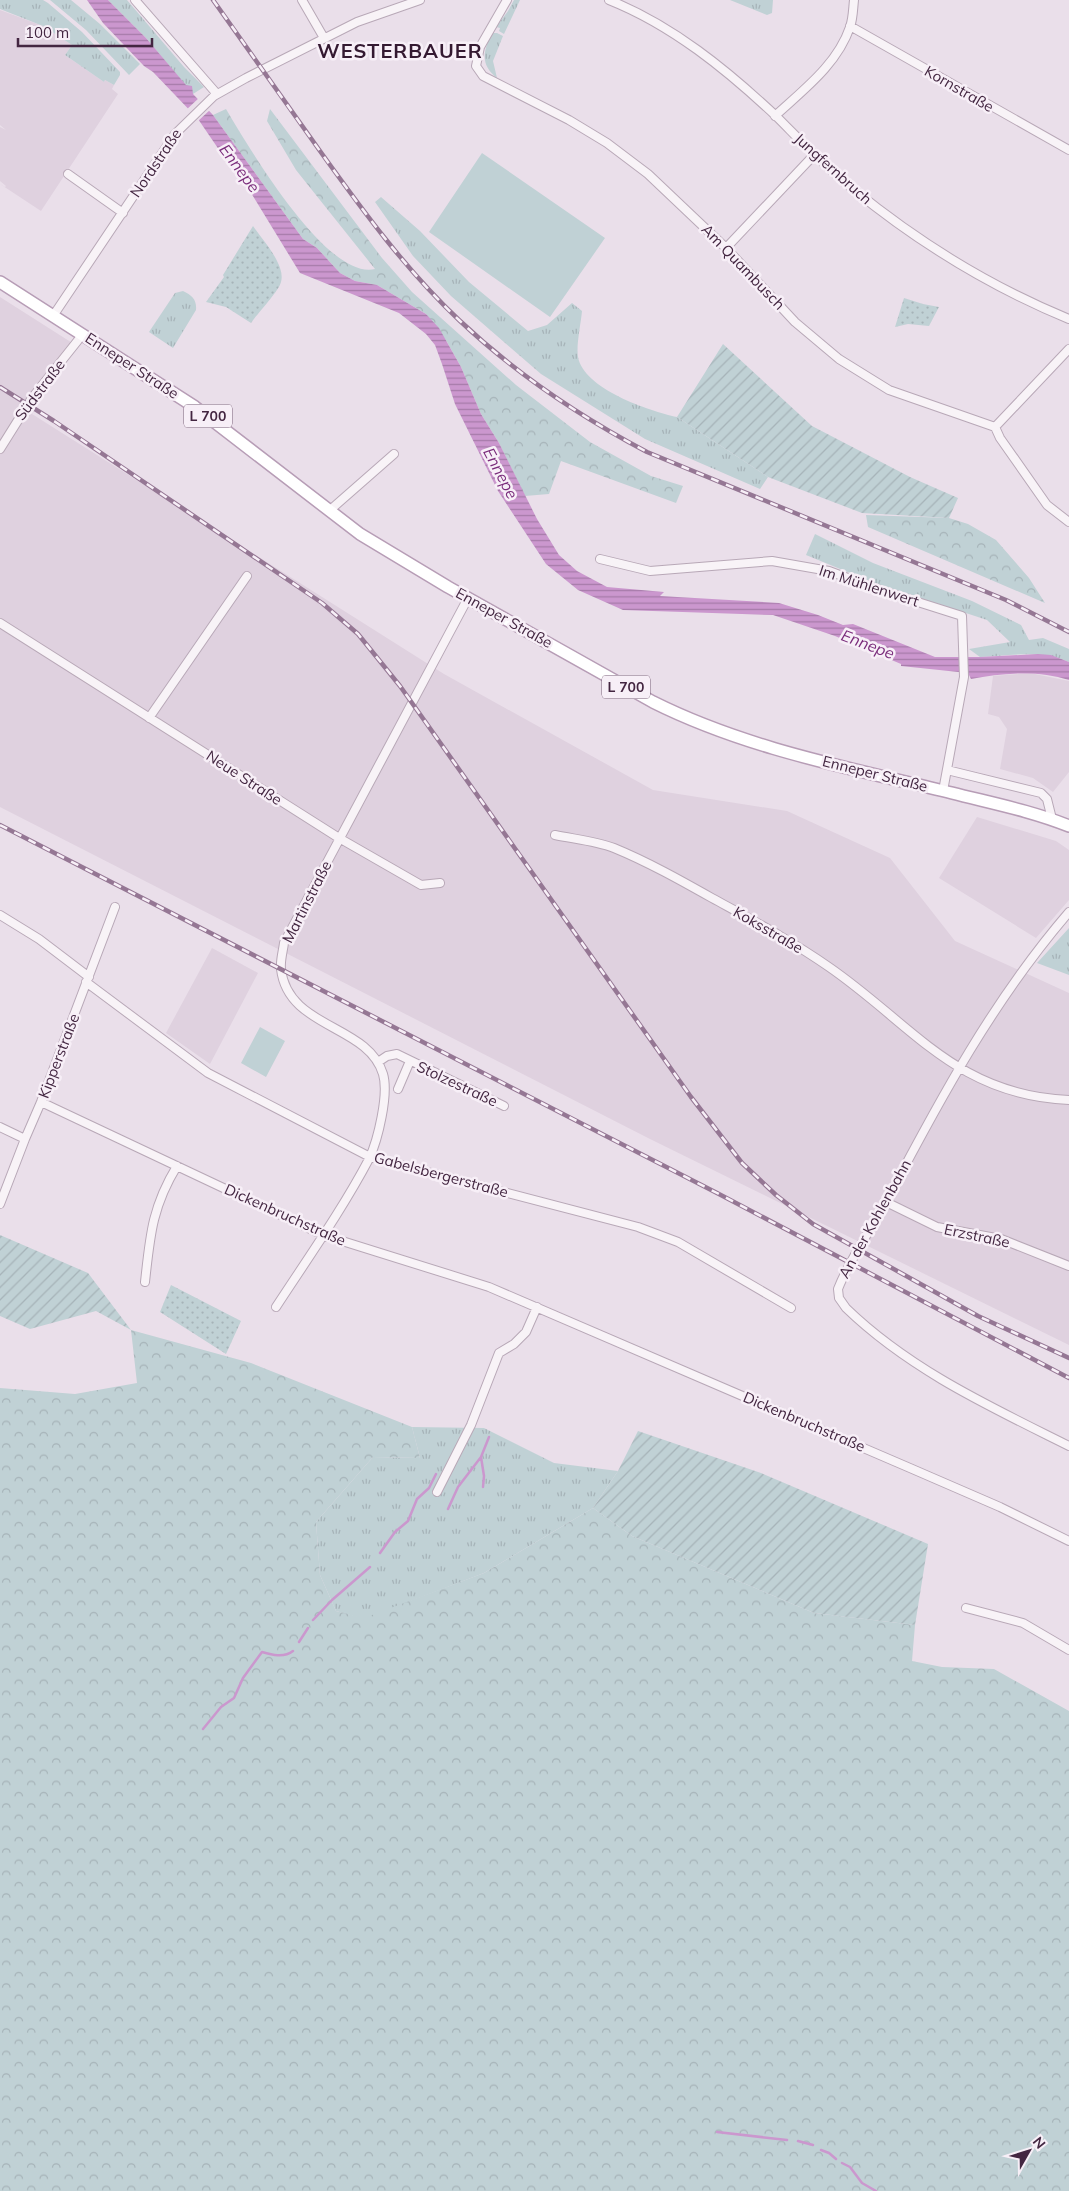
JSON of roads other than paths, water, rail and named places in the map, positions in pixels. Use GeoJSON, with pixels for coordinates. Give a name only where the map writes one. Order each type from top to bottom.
{"type":"FeatureCollection","features":[{"type":"Feature","properties":{"kind":"main road","name":"Enneper Straße"},"geometry":{"type":"LineString","coordinates":[[0,282],[207,416],[329,511],[406,563],[654,702],[703,725],[772,748],[1052,819],[1069,826]]}},
{"type":"Feature","properties":{"kind":"street"},"geometry":{"type":"LineString","coordinates":[[135,0],[217,94]]}},
{"type":"Feature","properties":{"kind":"street"},"geometry":{"type":"LineString","coordinates":[[302,0],[324,38],[365,19],[420,0]]}},
{"type":"Feature","properties":{"kind":"street","name":"Am Quambusch"},"geometry":{"type":"LineString","coordinates":[[507,0],[480,47],[476,62],[478,71],[488,80],[569,120],[648,174],[726,248],[795,322],[838,359],[889,390],[995,427]]}},
{"type":"Feature","properties":{"kind":"street","name":"Jungfernbruch"},"geometry":{"type":"LineString","coordinates":[[610,0],[654,22],[692,46],[775,116],[852,189],[901,226],[951,260],[1019,297],[1069,319]]}},
{"type":"Feature","properties":{"kind":"street"},"geometry":{"type":"LineString","coordinates":[[775,116],[827,68],[842,45],[850,26],[854,0]]}},
{"type":"Feature","properties":{"kind":"street","name":"Kornstraße"},"geometry":{"type":"LineString","coordinates":[[850,26],[1069,150]]}},
{"type":"Feature","properties":{"kind":"street","name":"Nordstraße"},"geometry":{"type":"LineString","coordinates":[[53,316],[184,123],[217,94],[324,38]]}},
{"type":"Feature","properties":{"kind":"street"},"geometry":{"type":"LineString","coordinates":[[726,248],[814,155]]}},
{"type":"Feature","properties":{"kind":"street"},"geometry":{"type":"LineString","coordinates":[[68,174],[123,212]]}},
{"type":"Feature","properties":{"kind":"street","name":"Südstraße"},"geometry":{"type":"LineString","coordinates":[[0,449],[32,398],[83,334]]}},
{"type":"Feature","properties":{"kind":"street"},"geometry":{"type":"LineString","coordinates":[[1069,349],[995,427],[1000,438],[1047,505],[1069,522]]}},
{"type":"Feature","properties":{"kind":"street"},"geometry":{"type":"LineString","coordinates":[[329,511],[394,454]]}},
{"type":"Feature","properties":{"kind":"street","name":"Im Mühlenwert"},"geometry":{"type":"LineString","coordinates":[[600,559],[650,571],[772,561],[829,571],[880,590],[962,616],[964,678],[943,791]]}},
{"type":"Feature","properties":{"kind":"street"},"geometry":{"type":"LineString","coordinates":[[150,718],[247,576]]}},
{"type":"Feature","properties":{"kind":"street","name":"Martinstraße"},"geometry":{"type":"LineString","coordinates":[[378,1062],[371,1052],[305,1012],[286,990],[280,969],[284,943],[468,598]]}},
{"type":"Feature","properties":{"kind":"street","name":"Neue Straße"},"geometry":{"type":"LineString","coordinates":[[0,623],[339,838]]}},
{"type":"Feature","properties":{"kind":"street"},"geometry":{"type":"LineString","coordinates":[[947,770],[1041,793],[1047,799],[1052,819]]}},
{"type":"Feature","properties":{"kind":"street","name":"Koksstraße"},"geometry":{"type":"LineString","coordinates":[[555,835],[612,847],[656,868],[775,932],[831,968],[934,1051],[959,1068],[991,1084],[1030,1096],[1069,1100]]}},
{"type":"Feature","properties":{"kind":"street"},"geometry":{"type":"LineString","coordinates":[[339,838],[421,885],[440,883]]}},
{"type":"Feature","properties":{"kind":"street","name":"Kipperstraße"},"geometry":{"type":"LineString","coordinates":[[0,1204],[25,1138],[42,1102],[115,907]]}},
{"type":"Feature","properties":{"kind":"street","name":"An der Kohlenbahn"},"geometry":{"type":"LineString","coordinates":[[1069,912],[1043,942],[1005,994],[959,1068],[838,1290],[839,1298],[846,1308],[905,1356],[951,1386],[1069,1446]]}},
{"type":"Feature","properties":{"kind":"street","name":"Gabelsbergerstraße"},"geometry":{"type":"LineString","coordinates":[[0,915],[39,939],[88,980],[208,1073],[370,1157],[638,1227],[678,1242],[791,1308]]}},
{"type":"Feature","properties":{"kind":"street","name":"Stolzestraße"},"geometry":{"type":"LineString","coordinates":[[378,1062],[387,1056],[397,1054],[504,1106]]}},
{"type":"Feature","properties":{"kind":"street","name":"Stolzestraße"},"geometry":{"type":"LineString","coordinates":[[398,1089],[410,1061]]}},
{"type":"Feature","properties":{"kind":"street"},"geometry":{"type":"LineString","coordinates":[[276,1306],[323,1235],[370,1157],[381,1117],[384,1090],[383,1075],[378,1062]]}},
{"type":"Feature","properties":{"kind":"street","name":"Dickenbruchstraße"},"geometry":{"type":"LineString","coordinates":[[42,1102],[323,1235],[480,1284],[537,1307],[1000,1507],[1069,1541]]}},
{"type":"Feature","properties":{"kind":"street"},"geometry":{"type":"LineString","coordinates":[[0,1127],[25,1138]]}},
{"type":"Feature","properties":{"kind":"street"},"geometry":{"type":"LineString","coordinates":[[145,1282],[154,1216],[163,1188],[177,1166]]}},
{"type":"Feature","properties":{"kind":"street","name":"Erzstraße"},"geometry":{"type":"LineString","coordinates":[[886,1202],[937,1227],[1001,1239],[1069,1266]]}},
{"type":"Feature","properties":{"kind":"street"},"geometry":{"type":"LineString","coordinates":[[437,1492],[471,1425],[499,1353],[514,1344],[526,1332],[537,1307]]}},
{"type":"Feature","properties":{"kind":"street"},"geometry":{"type":"LineString","coordinates":[[966,1608],[1023,1623],[1069,1650]]}},
{"type":"Feature","properties":{"kind":"water","name":"Ennepe"},"geometry":{"type":"Polygon","coordinates":[[[87,0],[108,0],[146,38],[186,85],[192,86],[193,94],[213,115],[303,239],[317,248],[340,273],[355,281],[377,285],[426,314],[439,328],[461,367],[481,414],[499,443],[537,519],[559,555],[577,571],[607,587],[664,592],[660,596],[779,603],[843,625],[853,624],[935,657],[1051,655],[1069,662],[1069,680],[1033,674],[995,675],[971,679],[968,673],[901,666],[901,664],[835,636],[773,615],[623,610],[578,590],[546,564],[498,491],[455,404],[435,345],[426,334],[399,313],[300,273],[237,170],[226,160],[198,119],[103,23],[87,0]]]}},
{"type":"Feature","properties":{"kind":"waterway"},"geometry":{"type":"LineString","coordinates":[[448,1509],[458,1487],[481,1457],[489,1437]]}},
{"type":"Feature","properties":{"kind":"waterway"},"geometry":{"type":"LineString","coordinates":[[481,1457],[484,1476],[483,1487]]}},
{"type":"Feature","properties":{"kind":"waterway"},"geometry":{"type":"LineString","coordinates":[[380,1553],[395,1532],[408,1521],[417,1499],[429,1488],[436,1474]]}},
{"type":"Feature","properties":{"kind":"waterway"},"geometry":{"type":"LineString","coordinates":[[313,1620],[332,1600],[370,1567]]}},
{"type":"Feature","properties":{"kind":"waterway"},"geometry":{"type":"LineString","coordinates":[[299,1642],[308,1628]]}},
{"type":"Feature","properties":{"kind":"waterway"},"geometry":{"type":"LineString","coordinates":[[203,1729],[221,1707],[234,1698],[243,1678],[262,1652],[282,1655],[293,1651]]}},
{"type":"Feature","properties":{"kind":"waterway"},"geometry":{"type":"LineString","coordinates":[[717,2132],[787,2140]]}},
{"type":"Feature","properties":{"kind":"waterway"},"geometry":{"type":"LineString","coordinates":[[798,2141],[813,2145]]}},
{"type":"Feature","properties":{"kind":"waterway"},"geometry":{"type":"LineString","coordinates":[[821,2150],[829,2153],[836,2159]]}},
{"type":"Feature","properties":{"kind":"waterway"},"geometry":{"type":"LineString","coordinates":[[842,2163],[850,2167],[862,2183],[876,2191]]}},
{"type":"Feature","properties":{"kind":"railway"},"geometry":{"type":"LineString","coordinates":[[213,0],[336,173],[403,260],[459,320],[525,376],[597,424],[647,452],[1006,600],[1069,632]]}},
{"type":"Feature","properties":{"kind":"railway"},"geometry":{"type":"LineString","coordinates":[[0,387],[54,421],[322,603],[358,634],[400,686],[691,1097],[742,1163],[776,1195],[813,1224],[978,1316],[1069,1358]]}},
{"type":"Feature","properties":{"kind":"railway"},"geometry":{"type":"LineString","coordinates":[[0,825],[717,1193],[1069,1378]]}},
{"type":"Feature","properties":{"kind":"district","name":"WESTERBAUER"},"geometry":{"type":"Point","coordinates":[400,51]}}]}
